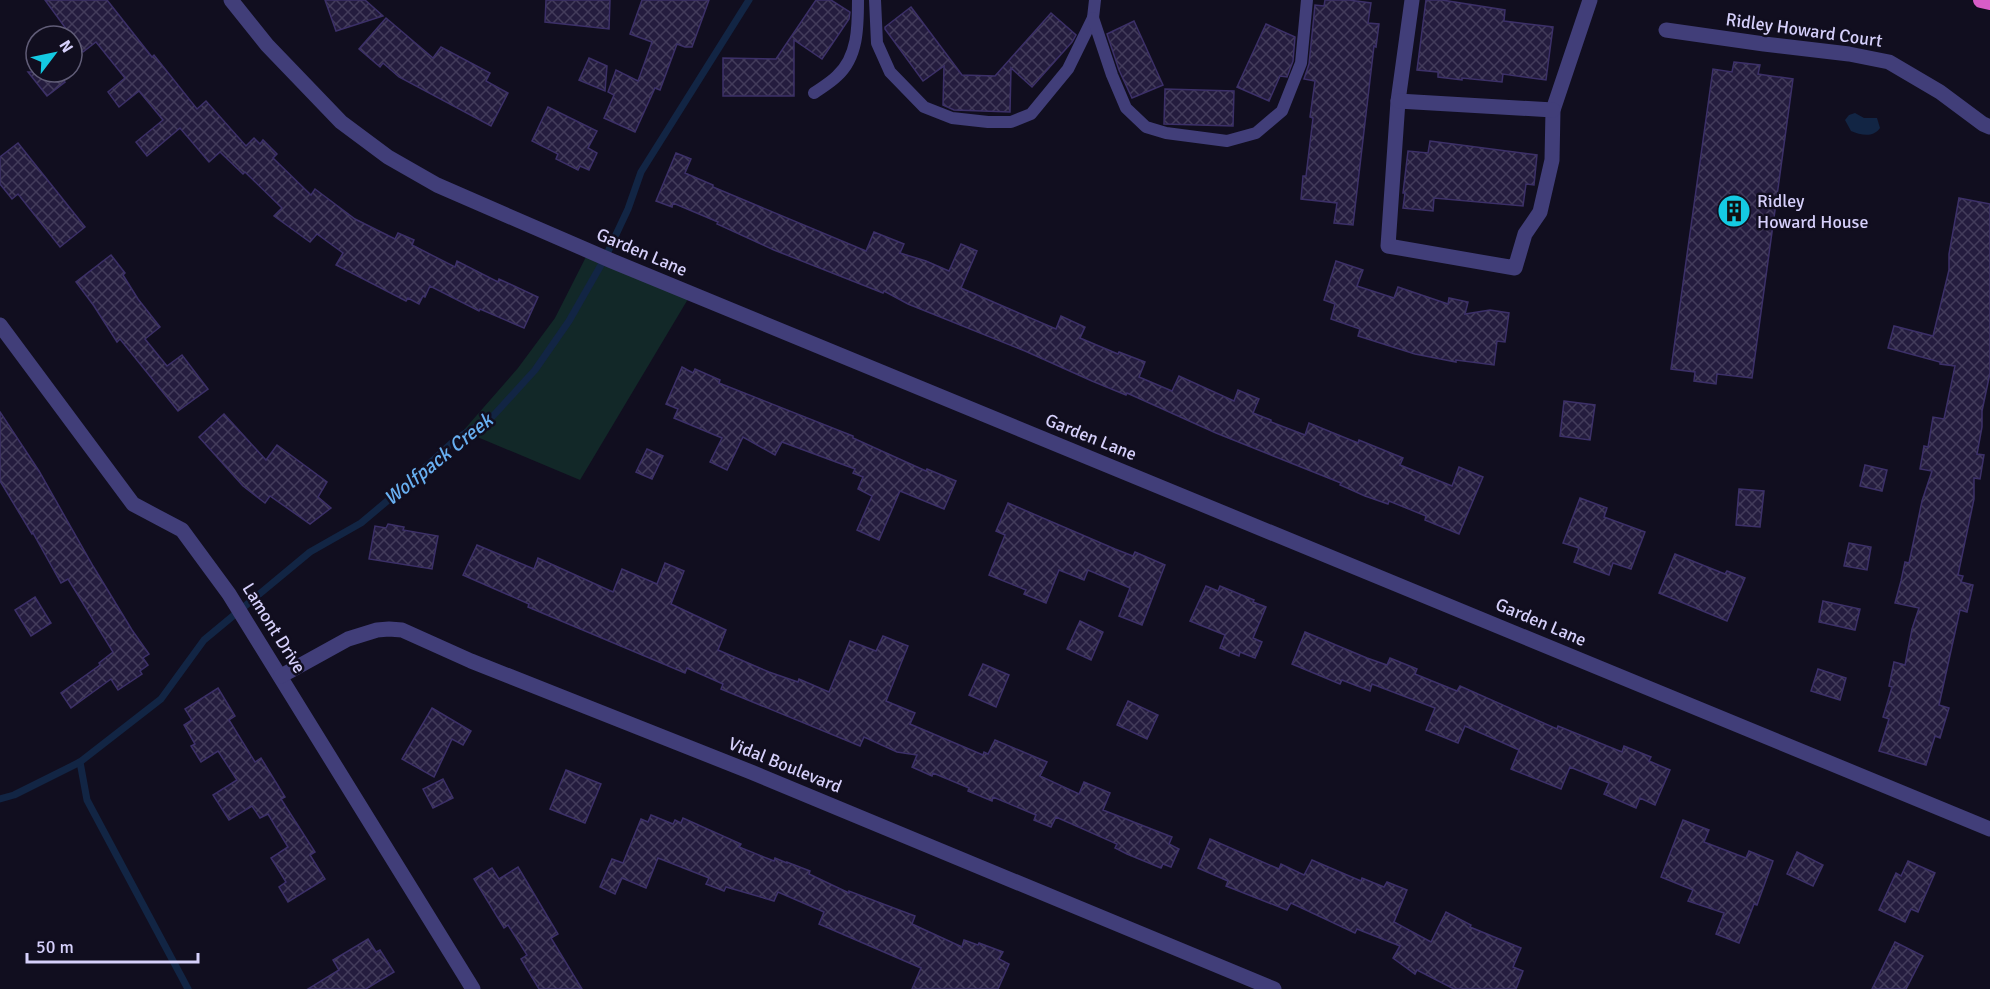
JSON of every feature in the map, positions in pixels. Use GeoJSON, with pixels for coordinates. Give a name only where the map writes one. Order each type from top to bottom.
{"type":"FeatureCollection","features":[{"type":"Feature","properties":{"kind":"highway"},"geometry":{"type":"LineString","coordinates":[[1980,0],[1990,2]]}},
{"type":"Feature","properties":{"kind":"street","name":"Garden Lane"},"geometry":{"type":"LineString","coordinates":[[231,0],[267,45],[341,122],[388,157],[437,185],[605,259],[1990,829]]}},
{"type":"Feature","properties":{"kind":"street"},"geometry":{"type":"LineString","coordinates":[[1412,0],[1398,101],[1388,246],[1515,268],[1525,234],[1540,212],[1552,160],[1553,110],[1590,0]]}},
{"type":"Feature","properties":{"kind":"street","name":"Ridley Howard Court"},"geometry":{"type":"LineString","coordinates":[[1666,30],[1849,54],[1889,62],[1940,92],[1990,128]]}},
{"type":"Feature","properties":{"kind":"street"},"geometry":{"type":"LineString","coordinates":[[1398,101],[1553,110]]}},
{"type":"Feature","properties":{"kind":"street","name":"Lamont Drive"},"geometry":{"type":"LineString","coordinates":[[0,325],[134,504],[182,530],[229,594],[473,989]]}},
{"type":"Feature","properties":{"kind":"street","name":"Vidal Boulevard"},"geometry":{"type":"LineString","coordinates":[[281,676],[348,639],[377,630],[402,630],[482,665],[751,772],[1274,989]]}},
{"type":"Feature","properties":{"kind":"lane"},"geometry":{"type":"LineString","coordinates":[[814,93],[838,76],[850,62],[855,44],[858,0]]}},
{"type":"Feature","properties":{"kind":"lane"},"geometry":{"type":"LineString","coordinates":[[874,0],[877,43],[890,72],[924,107],[952,118],[988,122],[1011,122],[1031,114],[1068,69],[1093,18],[1095,0]]}},
{"type":"Feature","properties":{"kind":"lane"},"geometry":{"type":"LineString","coordinates":[[1093,18],[1126,108],[1146,127],[1167,133],[1227,141],[1256,133],[1282,111],[1301,63],[1307,0]]}},
{"type":"Feature","properties":{"kind":"green space"},"geometry":{"type":"Polygon","coordinates":[[[590,249],[691,294],[580,480],[463,431],[518,368],[555,318],[590,249]]]}},
{"type":"Feature","properties":{"kind":"water"},"geometry":{"type":"Polygon","coordinates":[[[1855,113],[1864,118],[1877,118],[1880,128],[1870,134],[1851,131],[1845,120],[1849,115],[1855,113]]]}},
{"type":"Feature","properties":{"kind":"building"},"geometry":{"type":"Polygon","coordinates":[[[45,0],[107,0],[197,109],[206,101],[246,146],[254,138],[260,144],[263,140],[277,154],[273,158],[311,195],[315,189],[355,219],[395,239],[398,233],[414,240],[412,245],[455,267],[457,261],[498,282],[499,279],[538,297],[524,328],[480,309],[479,311],[430,286],[419,304],[408,298],[406,301],[336,265],[343,253],[317,234],[310,242],[274,216],[282,208],[245,172],[243,174],[220,152],[209,162],[180,128],[147,156],[136,142],[163,120],[139,91],[119,107],[108,92],[125,78],[96,42],[84,51],[84,24],[63,24],[45,0]]]}},
{"type":"Feature","properties":{"kind":"building"},"geometry":{"type":"Polygon","coordinates":[[[325,0],[365,0],[383,16],[336,31],[325,0]]]}},
{"type":"Feature","properties":{"kind":"building"},"geometry":{"type":"Polygon","coordinates":[[[546,0],[610,0],[609,29],[545,22],[546,0]]]}},
{"type":"Feature","properties":{"kind":"building"},"geometry":{"type":"Polygon","coordinates":[[[642,0],[709,0],[692,47],[677,44],[660,90],[655,88],[635,132],[604,118],[614,95],[608,92],[616,70],[638,81],[652,42],[630,34],[642,0]]]}},
{"type":"Feature","properties":{"kind":"building"},"geometry":{"type":"Polygon","coordinates":[[[816,0],[831,0],[850,12],[849,19],[822,59],[794,40],[794,96],[723,96],[723,58],[776,59],[816,0]]]}},
{"type":"Feature","properties":{"kind":"building"},"geometry":{"type":"Polygon","coordinates":[[[1325,0],[1371,3],[1368,23],[1379,24],[1376,47],[1374,46],[1353,225],[1334,223],[1337,203],[1301,199],[1313,118],[1310,117],[1315,81],[1304,79],[1309,64],[1315,5],[1324,6],[1325,0]]]}},
{"type":"Feature","properties":{"kind":"building"},"geometry":{"type":"Polygon","coordinates":[[[1426,0],[1442,0],[1505,10],[1504,21],[1553,27],[1546,80],[1503,74],[1502,82],[1462,78],[1462,80],[1438,77],[1438,72],[1417,70],[1426,0]]]}},
{"type":"Feature","properties":{"kind":"building"},"geometry":{"type":"Polygon","coordinates":[[[911,7],[962,75],[995,76],[1051,13],[1076,35],[1032,87],[1011,68],[1010,112],[954,110],[943,105],[944,66],[923,81],[885,29],[911,7]]]}},
{"type":"Feature","properties":{"kind":"building"},"geometry":{"type":"Polygon","coordinates":[[[386,18],[433,58],[441,47],[490,73],[486,81],[508,93],[491,126],[399,77],[383,63],[380,67],[359,49],[386,18]]]}},
{"type":"Feature","properties":{"kind":"building"},"geometry":{"type":"Polygon","coordinates":[[[1134,21],[1163,85],[1132,98],[1119,70],[1107,34],[1134,21]]]}},
{"type":"Feature","properties":{"kind":"building"},"geometry":{"type":"Polygon","coordinates":[[[1266,24],[1295,37],[1293,61],[1287,77],[1280,76],[1269,101],[1237,87],[1266,24]]]}},
{"type":"Feature","properties":{"kind":"building"},"geometry":{"type":"Polygon","coordinates":[[[589,58],[607,66],[605,91],[579,80],[589,58]]]}},
{"type":"Feature","properties":{"kind":"building","name":"Ridley Howard House"},"geometry":{"type":"Polygon","coordinates":[[[1734,62],[1760,65],[1758,74],[1793,79],[1752,378],[1717,374],[1716,384],[1694,381],[1695,372],[1671,369],[1713,69],[1732,72],[1734,62]]]}},
{"type":"Feature","properties":{"kind":"building"},"geometry":{"type":"Polygon","coordinates":[[[38,84],[62,84],[47,96],[38,84]]]}},
{"type":"Feature","properties":{"kind":"building"},"geometry":{"type":"Polygon","coordinates":[[[1165,89],[1234,91],[1233,126],[1164,124],[1165,89]]]}},
{"type":"Feature","properties":{"kind":"building"},"geometry":{"type":"Polygon","coordinates":[[[548,107],[597,131],[588,148],[597,153],[589,170],[580,166],[578,170],[556,159],[558,154],[532,141],[548,107]]]}},
{"type":"Feature","properties":{"kind":"building"},"geometry":{"type":"Polygon","coordinates":[[[1430,141],[1537,155],[1534,185],[1526,184],[1523,206],[1434,198],[1433,211],[1403,208],[1408,151],[1428,153],[1430,141]]]}},
{"type":"Feature","properties":{"kind":"building"},"geometry":{"type":"Polygon","coordinates":[[[18,143],[85,227],[60,247],[18,194],[12,199],[0,184],[0,157],[18,143]]]}},
{"type":"Feature","properties":{"kind":"building"},"geometry":{"type":"Polygon","coordinates":[[[676,153],[691,159],[685,173],[866,251],[874,232],[904,244],[900,253],[949,271],[961,244],[977,251],[961,288],[1056,329],[1061,316],[1085,327],[1080,338],[1118,354],[1119,352],[1145,362],[1139,377],[1172,391],[1179,376],[1234,401],[1238,390],[1259,399],[1253,413],[1305,435],[1309,423],[1358,443],[1359,440],[1403,458],[1400,465],[1452,486],[1459,467],[1483,477],[1459,534],[1425,520],[1426,516],[1389,501],[1388,504],[1365,496],[1340,485],[1341,483],[1216,433],[1127,393],[1126,395],[908,304],[884,291],[883,293],[774,250],[673,203],[672,207],[656,201],[676,153]]]}},
{"type":"Feature","properties":{"kind":"building"},"geometry":{"type":"Polygon","coordinates":[[[1959,198],[1990,204],[1990,373],[1982,411],[1982,427],[1977,454],[1984,455],[1980,479],[1974,478],[1974,499],[1958,575],[1963,576],[1961,582],[1973,585],[1967,612],[1960,610],[1939,705],[1949,708],[1940,738],[1935,736],[1926,765],[1879,751],[1889,719],[1883,717],[1892,687],[1889,686],[1894,662],[1905,665],[1919,608],[1895,603],[1905,562],[1909,563],[1922,501],[1932,471],[1920,469],[1924,446],[1928,447],[1933,417],[1944,419],[1955,366],[1940,364],[1940,362],[1888,348],[1894,326],[1933,336],[1949,270],[1949,254],[1959,198]]]}},
{"type":"Feature","properties":{"kind":"building"},"geometry":{"type":"Polygon","coordinates":[[[111,255],[125,273],[123,275],[138,299],[160,327],[145,339],[167,366],[182,355],[208,389],[178,411],[120,339],[117,342],[76,282],[111,255]]]}},
{"type":"Feature","properties":{"kind":"building"},"geometry":{"type":"Polygon","coordinates":[[[1336,261],[1363,270],[1357,286],[1394,298],[1398,287],[1448,304],[1449,298],[1468,302],[1465,314],[1490,310],[1509,313],[1505,342],[1497,341],[1494,365],[1456,360],[1456,362],[1415,354],[1358,336],[1360,329],[1331,319],[1335,304],[1324,300],[1336,261]]]}},
{"type":"Feature","properties":{"kind":"building"},"geometry":{"type":"Polygon","coordinates":[[[682,367],[693,373],[695,369],[720,380],[719,383],[853,436],[853,438],[926,471],[927,469],[956,481],[944,509],[900,491],[879,540],[857,530],[872,496],[858,489],[863,477],[853,473],[855,469],[782,442],[775,455],[743,437],[727,470],[710,462],[722,438],[674,418],[678,409],[666,404],[682,367]]]}},
{"type":"Feature","properties":{"kind":"building"},"geometry":{"type":"Polygon","coordinates":[[[1564,401],[1595,405],[1590,440],[1560,436],[1564,401]]]}},
{"type":"Feature","properties":{"kind":"building"},"geometry":{"type":"Polygon","coordinates":[[[0,412],[39,471],[93,566],[149,654],[143,658],[148,665],[140,671],[142,674],[118,690],[111,679],[71,708],[61,693],[100,665],[99,663],[113,652],[68,579],[61,583],[0,481],[0,412]]]}},
{"type":"Feature","properties":{"kind":"building"},"geometry":{"type":"Polygon","coordinates":[[[224,414],[266,460],[277,445],[327,482],[318,497],[331,508],[310,524],[270,496],[265,503],[243,486],[199,437],[224,414]]]}},
{"type":"Feature","properties":{"kind":"building"},"geometry":{"type":"Polygon","coordinates":[[[647,449],[663,456],[652,479],[636,472],[647,449]]]}},
{"type":"Feature","properties":{"kind":"building"},"geometry":{"type":"Polygon","coordinates":[[[1865,465],[1887,470],[1882,491],[1860,486],[1865,465]]]}},
{"type":"Feature","properties":{"kind":"building"},"geometry":{"type":"Polygon","coordinates":[[[1739,489],[1764,491],[1760,527],[1736,525],[1739,489]]]}},
{"type":"Feature","properties":{"kind":"building"},"geometry":{"type":"Polygon","coordinates":[[[1580,498],[1607,508],[1604,517],[1645,532],[1631,569],[1613,563],[1609,575],[1574,562],[1579,548],[1563,543],[1580,498]]]}},
{"type":"Feature","properties":{"kind":"building"},"geometry":{"type":"Polygon","coordinates":[[[1008,503],[1115,549],[1133,556],[1135,552],[1165,565],[1142,625],[1119,616],[1130,588],[1088,570],[1084,580],[1059,570],[1046,603],[1024,594],[1026,590],[989,575],[1005,535],[996,531],[1008,503]]]}},
{"type":"Feature","properties":{"kind":"building"},"geometry":{"type":"Polygon","coordinates":[[[388,524],[404,527],[403,530],[438,536],[432,569],[369,559],[375,526],[386,528],[388,524]]]}},
{"type":"Feature","properties":{"kind":"building"},"geometry":{"type":"Polygon","coordinates":[[[1849,543],[1871,547],[1867,570],[1844,566],[1849,543]]]}},
{"type":"Feature","properties":{"kind":"building"},"geometry":{"type":"Polygon","coordinates":[[[477,545],[534,569],[538,558],[613,592],[622,569],[657,584],[665,563],[684,571],[671,604],[726,630],[718,650],[769,672],[798,682],[799,679],[829,692],[850,641],[876,651],[883,636],[908,646],[886,701],[915,713],[910,724],[983,755],[984,752],[988,754],[995,740],[1047,762],[1040,776],[1079,794],[1084,782],[1110,793],[1103,810],[1172,837],[1169,844],[1179,849],[1171,867],[1163,864],[1161,868],[1127,854],[1115,848],[1117,844],[1056,817],[1051,827],[1034,820],[1036,815],[993,797],[992,801],[968,791],[969,788],[933,773],[932,776],[912,767],[917,755],[897,752],[864,737],[860,746],[721,689],[723,684],[687,668],[685,673],[528,607],[529,604],[463,575],[477,545]]]}},
{"type":"Feature","properties":{"kind":"building"},"geometry":{"type":"Polygon","coordinates":[[[1675,554],[1725,574],[1727,571],[1745,578],[1727,621],[1659,593],[1675,554]]]}},
{"type":"Feature","properties":{"kind":"building"},"geometry":{"type":"Polygon","coordinates":[[[1206,586],[1218,591],[1220,586],[1266,607],[1253,638],[1262,642],[1255,658],[1240,652],[1239,656],[1220,648],[1225,635],[1190,621],[1206,586]]]}},
{"type":"Feature","properties":{"kind":"building"},"geometry":{"type":"Polygon","coordinates":[[[35,597],[51,623],[31,636],[15,610],[35,597]]]}},
{"type":"Feature","properties":{"kind":"building"},"geometry":{"type":"Polygon","coordinates":[[[1823,601],[1860,609],[1855,630],[1819,622],[1823,601]]]}},
{"type":"Feature","properties":{"kind":"building"},"geometry":{"type":"Polygon","coordinates":[[[1080,621],[1103,632],[1091,660],[1067,649],[1080,621]]]}},
{"type":"Feature","properties":{"kind":"building"},"geometry":{"type":"Polygon","coordinates":[[[1305,632],[1387,665],[1390,658],[1417,669],[1415,674],[1457,691],[1460,686],[1557,729],[1558,726],[1622,752],[1624,746],[1651,757],[1649,761],[1670,770],[1655,805],[1640,798],[1636,808],[1604,794],[1609,783],[1570,767],[1561,789],[1511,769],[1519,750],[1465,726],[1458,743],[1426,730],[1435,708],[1372,684],[1370,691],[1342,680],[1340,684],[1292,664],[1305,632]]]}},
{"type":"Feature","properties":{"kind":"building"},"geometry":{"type":"Polygon","coordinates":[[[983,664],[1009,675],[996,707],[969,695],[983,664]]]}},
{"type":"Feature","properties":{"kind":"building"},"geometry":{"type":"Polygon","coordinates":[[[1818,669],[1846,678],[1840,700],[1811,691],[1818,669]]]}},
{"type":"Feature","properties":{"kind":"building"},"geometry":{"type":"Polygon","coordinates":[[[218,688],[235,716],[229,720],[255,762],[261,758],[285,797],[281,799],[315,852],[310,855],[325,879],[288,902],[279,887],[286,882],[271,858],[288,847],[268,814],[260,818],[252,806],[229,820],[213,795],[237,780],[218,751],[201,762],[191,746],[195,744],[184,725],[192,720],[185,709],[218,688]]]}},
{"type":"Feature","properties":{"kind":"building"},"geometry":{"type":"Polygon","coordinates":[[[1128,701],[1158,715],[1147,739],[1117,725],[1128,701]]]}},
{"type":"Feature","properties":{"kind":"building"},"geometry":{"type":"Polygon","coordinates":[[[432,708],[471,731],[463,745],[452,739],[434,777],[402,759],[432,708]]]}},
{"type":"Feature","properties":{"kind":"building"},"geometry":{"type":"Polygon","coordinates":[[[566,770],[601,784],[585,823],[550,809],[566,770]]]}},
{"type":"Feature","properties":{"kind":"building"},"geometry":{"type":"Polygon","coordinates":[[[443,779],[453,798],[433,808],[423,789],[443,779]]]}},
{"type":"Feature","properties":{"kind":"building"},"geometry":{"type":"Polygon","coordinates":[[[651,815],[673,824],[675,820],[681,823],[683,818],[741,844],[739,847],[774,861],[775,858],[810,871],[809,874],[849,893],[849,891],[915,916],[912,924],[962,947],[964,940],[1003,952],[999,959],[1009,964],[998,989],[912,989],[921,968],[819,924],[824,912],[778,892],[774,901],[726,887],[724,891],[706,884],[709,878],[658,858],[646,888],[622,878],[615,894],[600,887],[612,859],[623,863],[641,819],[648,822],[651,815]]]}},
{"type":"Feature","properties":{"kind":"building"},"geometry":{"type":"Polygon","coordinates":[[[1683,820],[1709,830],[1704,842],[1746,858],[1749,851],[1773,861],[1757,905],[1754,904],[1739,943],[1716,934],[1724,913],[1688,901],[1693,890],[1661,877],[1683,820]]]}},
{"type":"Feature","properties":{"kind":"building"},"geometry":{"type":"Polygon","coordinates":[[[1210,839],[1279,869],[1281,864],[1304,875],[1312,860],[1361,881],[1362,878],[1384,887],[1387,882],[1407,890],[1394,922],[1431,942],[1446,912],[1471,925],[1470,927],[1521,948],[1513,967],[1523,971],[1516,989],[1454,989],[1417,970],[1415,974],[1393,958],[1400,946],[1357,929],[1355,933],[1291,903],[1287,910],[1226,886],[1228,881],[1198,868],[1210,839]]]}},
{"type":"Feature","properties":{"kind":"building"},"geometry":{"type":"Polygon","coordinates":[[[1797,852],[1823,865],[1813,886],[1787,874],[1797,852]]]}},
{"type":"Feature","properties":{"kind":"building"},"geometry":{"type":"Polygon","coordinates":[[[1908,861],[1935,873],[1918,912],[1911,909],[1905,922],[1879,910],[1896,873],[1901,876],[1908,861]]]}},
{"type":"Feature","properties":{"kind":"building"},"geometry":{"type":"Polygon","coordinates":[[[518,867],[558,934],[551,938],[582,989],[539,989],[521,959],[527,955],[508,925],[504,928],[474,879],[492,868],[499,879],[518,867]]]}},
{"type":"Feature","properties":{"kind":"building"},"geometry":{"type":"Polygon","coordinates":[[[368,939],[376,952],[380,950],[394,972],[366,989],[308,989],[339,970],[333,960],[368,939]]]}},
{"type":"Feature","properties":{"kind":"building"},"geometry":{"type":"Polygon","coordinates":[[[1895,942],[1923,956],[1906,989],[1872,989],[1895,942]]]}},
{"type":"Feature","properties":{"kind":"waterway","name":"Wolfpack Creek"},"geometry":{"type":"LineString","coordinates":[[0,799],[14,795],[80,762],[161,699],[204,640],[310,552],[361,523],[456,439],[493,416],[535,370],[569,321],[605,258],[628,209],[641,172],[749,0]]}},
{"type":"Feature","properties":{"kind":"waterway"},"geometry":{"type":"LineString","coordinates":[[80,762],[87,800],[188,989]]}},
{"type":"Feature","properties":{"kind":"place","name":"Ridley Howard House"},"geometry":{"type":"Point","coordinates":[1734,211]}}]}
